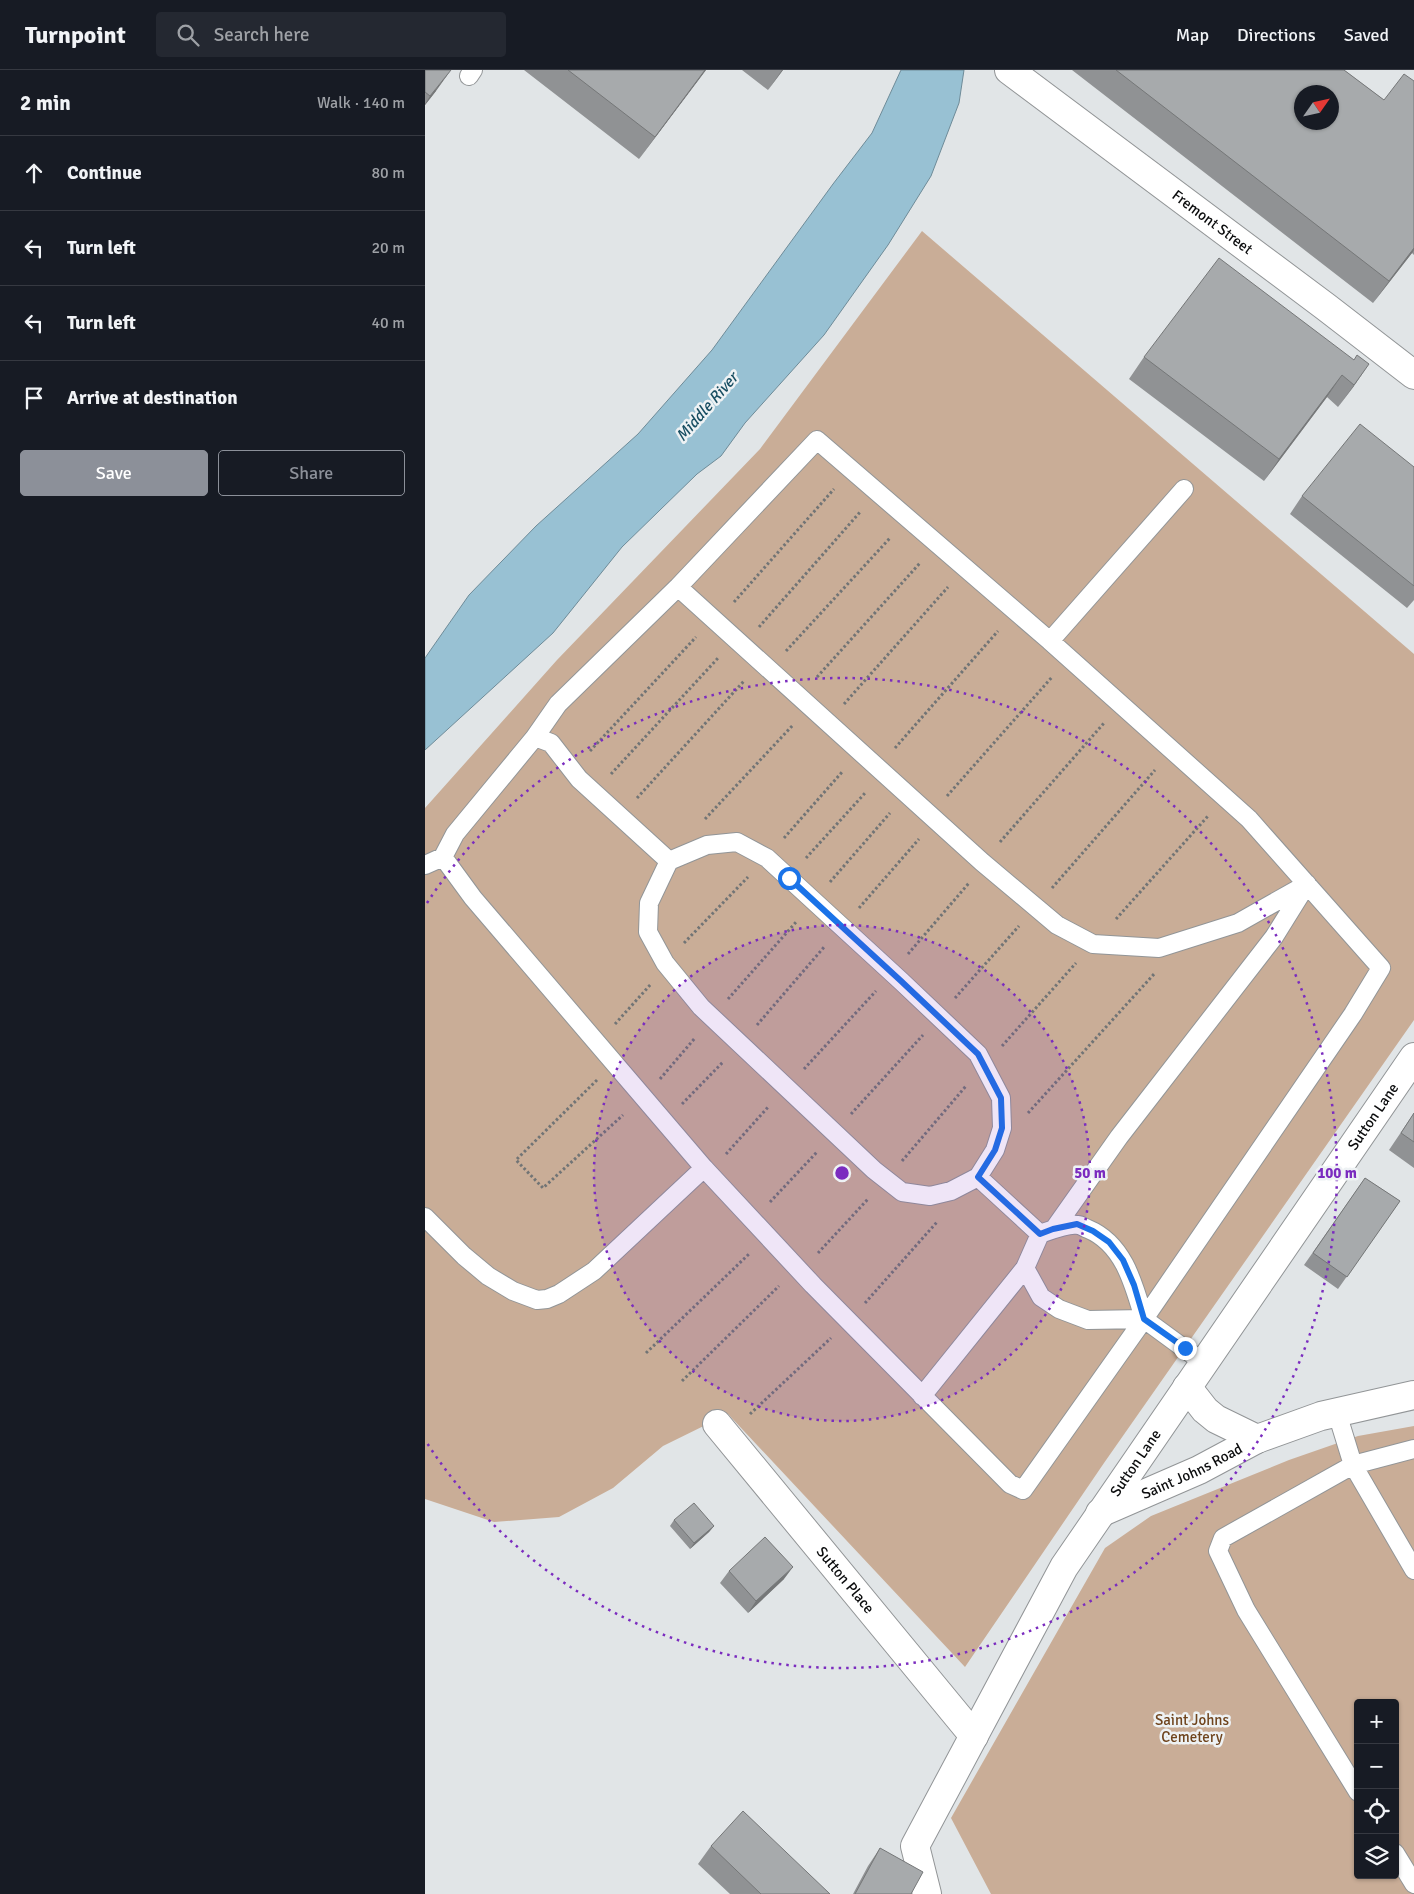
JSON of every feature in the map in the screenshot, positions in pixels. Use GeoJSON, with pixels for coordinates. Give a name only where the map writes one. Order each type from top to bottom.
{"type":"FeatureCollection","features":[{"type":"Feature","properties":{"kind":"street","name":"Fremont Street"},"geometry":{"type":"LineString","coordinates":[[1009,70],[1326,307],[1414,376]]}},
{"type":"Feature","properties":{"kind":"street","name":"Sutton Lane"},"geometry":{"type":"LineString","coordinates":[[927,1894],[915,1846],[1064,1567],[1414,1057]]}},
{"type":"Feature","properties":{"kind":"street","name":"Saint Johns Road"},"geometry":{"type":"LineString","coordinates":[[1187,1387],[1205,1410],[1217,1420],[1257,1439]]}},
{"type":"Feature","properties":{"kind":"street","name":"Saint Johns Road"},"geometry":{"type":"LineString","coordinates":[[1100,1513],[1199,1470],[1257,1439],[1321,1416],[1414,1395]]}},
{"type":"Feature","properties":{"kind":"street","name":"Sutton Place"},"geometry":{"type":"LineString","coordinates":[[717,1424],[974,1736]]}},
{"type":"Feature","properties":{"kind":"lane"},"geometry":{"type":"LineString","coordinates":[[425,866],[443,857],[455,834],[535,737],[558,704],[679,588],[817,440],[1050,641],[1249,820],[1381,968],[1353,1014],[1144,1319],[1023,1490],[1009,1484],[848,1322],[753,1221],[665,1122],[473,898],[443,857]]}},
{"type":"Feature","properties":{"kind":"lane"},"geometry":{"type":"LineString","coordinates":[[1050,641],[1184,489]]}},
{"type":"Feature","properties":{"kind":"lane"},"geometry":{"type":"LineString","coordinates":[[679,588],[982,862],[1057,925],[1093,944],[1159,948],[1238,923],[1307,884]]}},
{"type":"Feature","properties":{"kind":"lane"},"geometry":{"type":"LineString","coordinates":[[535,737],[551,743],[579,779],[669,861]]}},
{"type":"Feature","properties":{"kind":"lane"},"geometry":{"type":"LineString","coordinates":[[737,842],[767,858],[978,1054],[1001,1098],[1002,1128],[995,1150],[978,1177],[951,1191],[930,1196],[902,1192],[834,1133],[701,1007],[665,963],[648,932],[649,903],[669,861],[707,845],[737,842]]}},
{"type":"Feature","properties":{"kind":"lane"},"geometry":{"type":"LineString","coordinates":[[921,1396],[1025,1268],[1047,1232],[1274,937],[1307,884]]}},
{"type":"Feature","properties":{"kind":"lane"},"geometry":{"type":"LineString","coordinates":[[425,1217],[463,1256],[488,1276],[513,1291],[537,1300],[547,1299],[559,1294],[594,1272],[705,1168]]}},
{"type":"Feature","properties":{"kind":"lane"},"geometry":{"type":"LineString","coordinates":[[978,1177],[1047,1232]]}},
{"type":"Feature","properties":{"kind":"lane"},"geometry":{"type":"LineString","coordinates":[[1047,1232],[1077,1224],[1093,1231],[1109,1242],[1123,1260],[1134,1285],[1144,1319]]}},
{"type":"Feature","properties":{"kind":"lane"},"geometry":{"type":"LineString","coordinates":[[1025,1268],[1041,1298],[1059,1309],[1088,1320],[1144,1319],[1204,1363]]}},
{"type":"Feature","properties":{"kind":"lane"},"geometry":{"type":"LineString","coordinates":[[1337,1412],[1353,1465],[1414,1570]]}},
{"type":"Feature","properties":{"kind":"lane"},"geometry":{"type":"LineString","coordinates":[[1356,1789],[1246,1610],[1218,1551],[1223,1538],[1353,1465],[1414,1449]]}},
{"type":"Feature","properties":{"kind":"lane"},"geometry":{"type":"LineString","coordinates":[[1399,1859],[1413,1881]]}},
{"type":"Feature","properties":{"kind":"path"},"geometry":{"type":"LineString","coordinates":[[707,845],[701,824],[937,544]]}},
{"type":"Feature","properties":{"kind":"path"},"geometry":{"type":"LineString","coordinates":[[828,722],[965,568]]}},
{"type":"Feature","properties":{"kind":"path"},"geometry":{"type":"LineString","coordinates":[[789,878],[883,772],[891,754],[1015,611]]}},
{"type":"Feature","properties":{"kind":"path"},"geometry":{"type":"LineString","coordinates":[[665,1122],[740,1044],[936,820],[945,798],[1069,658]]}},
{"type":"Feature","properties":{"kind":"path"},"geometry":{"type":"LineString","coordinates":[[893,973],[969,884],[982,862],[1121,704]]}},
{"type":"Feature","properties":{"kind":"path"},"geometry":{"type":"LineString","coordinates":[[753,1221],[939,1017],[1172,751]]}},
{"type":"Feature","properties":{"kind":"path"},"geometry":{"type":"LineString","coordinates":[[598,1043],[655,979],[665,963],[767,858],[860,752]]}},
{"type":"Feature","properties":{"kind":"path"},"geometry":{"type":"LineString","coordinates":[[682,1381],[799,1270],[885,1179],[1225,798]]}},
{"type":"Feature","properties":{"kind":"path"},"geometry":{"type":"LineString","coordinates":[[1028,1114],[1185,939]]}},
{"type":"Feature","properties":{"kind":"path"},"geometry":{"type":"LineString","coordinates":[[744,1420],[848,1322],[939,1220]]}},
{"type":"Feature","properties":{"kind":"path"},"geometry":{"type":"LineString","coordinates":[[646,1353],[768,1236]]}},
{"type":"Feature","properties":{"kind":"green space"},"geometry":{"type":"Polygon","coordinates":[[[922,231],[1414,654],[1414,1020],[1104,1463],[965,1667],[728,1414],[663,1446],[613,1488],[559,1517],[494,1522],[425,1499],[425,808],[557,660],[760,449],[922,231]]]}},
{"type":"Feature","properties":{"kind":"green space","name":"Saint Johns Cemetery"},"geometry":{"type":"Polygon","coordinates":[[[1414,1426],[1414,1894],[991,1894],[951,1818],[1105,1548],[1151,1516],[1289,1460],[1358,1436],[1414,1426]]]}},
{"type":"Feature","properties":{"kind":"water","name":"Middle River"},"geometry":{"type":"Polygon","coordinates":[[[901,70],[964,70],[959,103],[931,176],[888,245],[824,335],[745,423],[721,456],[697,474],[622,547],[553,633],[425,750],[425,658],[469,595],[536,526],[638,434],[712,350],[872,133],[901,70]]]}},
{"type":"Feature","properties":{"kind":"building"},"geometry":{"type":"Polygon","coordinates":[[[425,70],[451,70],[430,96],[425,92],[425,70]]]}},
{"type":"Feature","properties":{"kind":"building"},"geometry":{"type":"Polygon","coordinates":[[[568,70],[705,70],[655,137],[568,70]]]}},
{"type":"Feature","properties":{"kind":"building"},"geometry":{"type":"Polygon","coordinates":[[[1116,70],[1344,70],[1384,100],[1404,74],[1414,81],[1414,248],[1389,281],[1116,70]]]}},
{"type":"Feature","properties":{"kind":"building"},"geometry":{"type":"Polygon","coordinates":[[[1219,258],[1354,360],[1357,355],[1369,364],[1354,385],[1342,375],[1279,459],[1144,357],[1219,258]]]}},
{"type":"Feature","properties":{"kind":"building"},"geometry":{"type":"Polygon","coordinates":[[[1360,424],[1414,467],[1414,586],[1302,496],[1360,424]]]}},
{"type":"Feature","properties":{"kind":"building"},"geometry":{"type":"Polygon","coordinates":[[[1414,1113],[1414,1142],[1401,1133],[1414,1113]]]}},
{"type":"Feature","properties":{"kind":"building"},"geometry":{"type":"Polygon","coordinates":[[[1365,1178],[1400,1201],[1347,1277],[1313,1253],[1365,1178]]]}},
{"type":"Feature","properties":{"kind":"building"},"geometry":{"type":"Polygon","coordinates":[[[694,1503],[714,1526],[694,1543],[674,1520],[694,1503]]]}},
{"type":"Feature","properties":{"kind":"building"},"geometry":{"type":"Polygon","coordinates":[[[765,1537],[793,1567],[756,1601],[729,1571],[765,1537]]]}},
{"type":"Feature","properties":{"kind":"building"},"geometry":{"type":"Polygon","coordinates":[[[743,1811],[830,1894],[761,1894],[711,1846],[743,1811]]]}},
{"type":"Feature","properties":{"kind":"building"},"geometry":{"type":"Polygon","coordinates":[[[880,1848],[923,1872],[911,1894],[855,1894],[880,1848]]]}},
{"type":"Feature","properties":{"kind":"route"},"geometry":{"type":"LineString","coordinates":[[789,878],[978,1054],[1001,1098],[1002,1128],[995,1150],[978,1177],[1040,1234],[1077,1224],[1093,1231],[1109,1242],[1123,1260],[1134,1285],[1144,1319],[1185,1348]]}}]}
